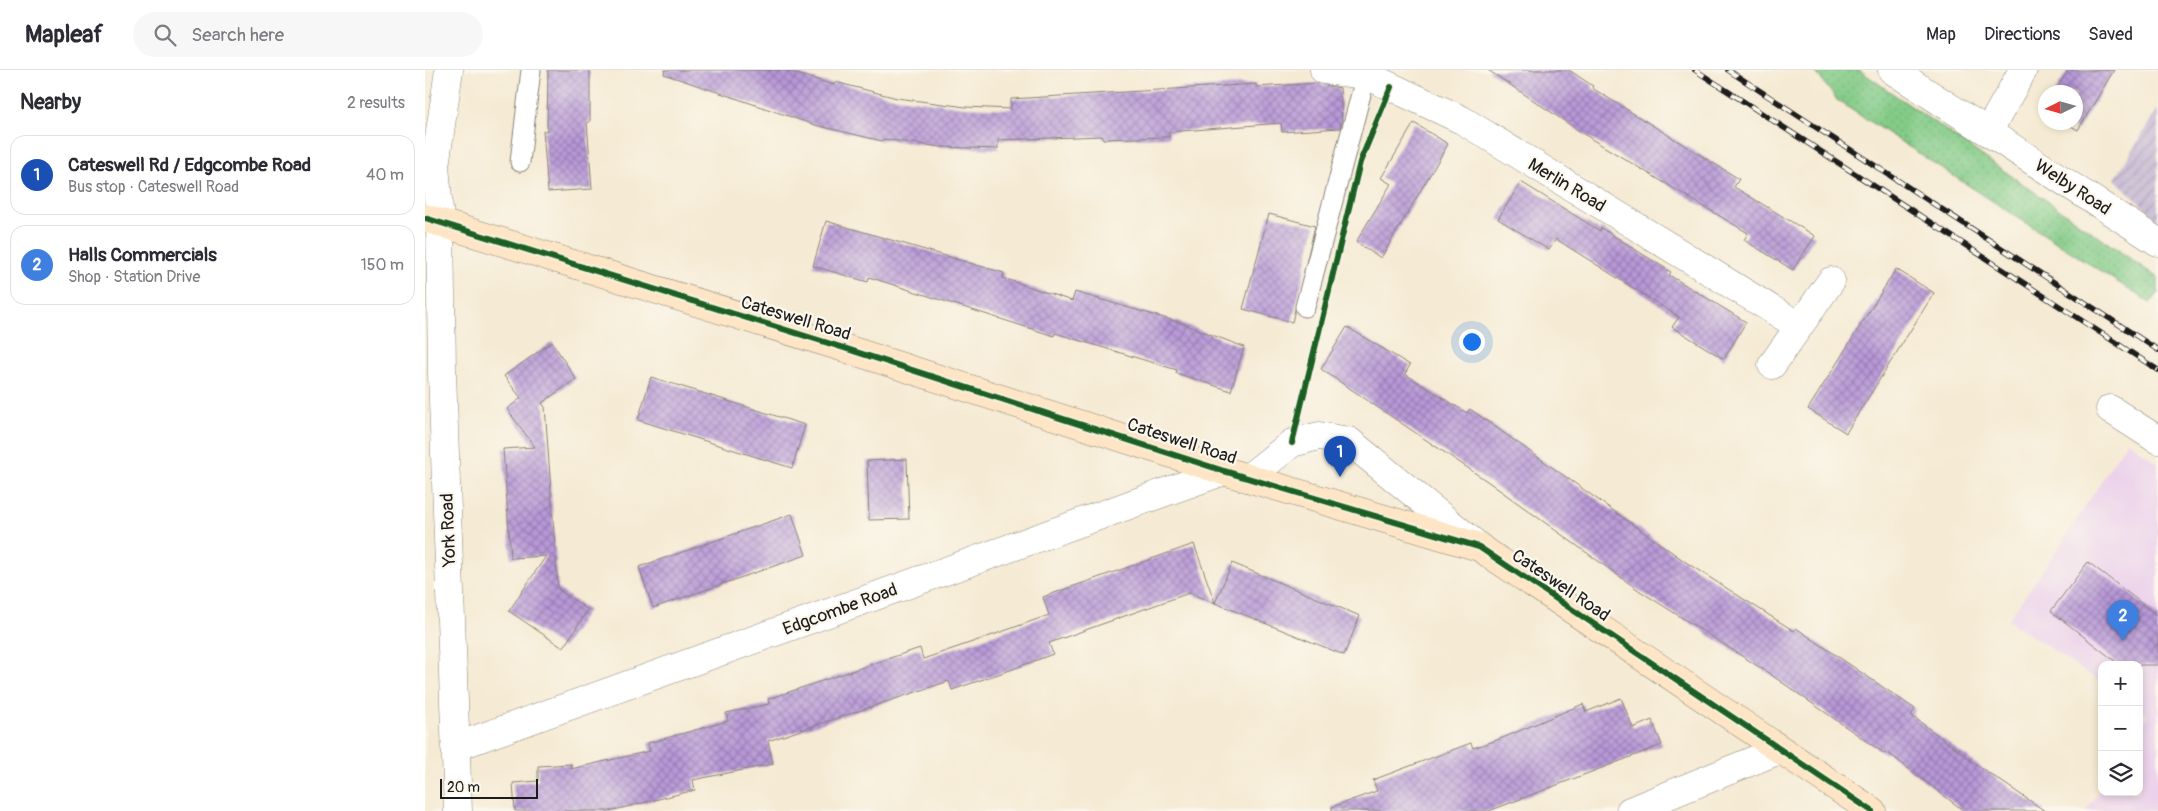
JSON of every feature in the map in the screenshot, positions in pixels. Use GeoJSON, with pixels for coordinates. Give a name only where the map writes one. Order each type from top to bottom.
{"type":"FeatureCollection","features":[{"type":"Feature","properties":{"kind":"street","name":"York Road"},"geometry":{"type":"LineString","coordinates":[[449,70],[435,166],[432,220],[458,811]]}},
{"type":"Feature","properties":{"kind":"street","name":"Merlin Road"},"geometry":{"type":"LineString","coordinates":[[1324,70],[1366,75],[1461,120],[1799,326]]}},
{"type":"Feature","properties":{"kind":"street","name":"Welby Road"},"geometry":{"type":"LineString","coordinates":[[1892,70],[2158,242]]}},
{"type":"Feature","properties":{"kind":"street"},"geometry":{"type":"LineString","coordinates":[[1988,132],[2023,70]]}},
{"type":"Feature","properties":{"kind":"street","name":"Cateswell Road"},"geometry":{"type":"LineString","coordinates":[[432,220],[844,348],[1236,474],[1479,547],[1872,811]]}},
{"type":"Feature","properties":{"kind":"street"},"geometry":{"type":"LineString","coordinates":[[1772,365],[1831,280]]}},
{"type":"Feature","properties":{"kind":"street"},"geometry":{"type":"LineString","coordinates":[[2110,409],[2158,440]]}},
{"type":"Feature","properties":{"kind":"street","name":"Edgcombe Road"},"geometry":{"type":"LineString","coordinates":[[455,747],[1236,474],[1292,443],[1319,436],[1349,441],[1479,547]]}},
{"type":"Feature","properties":{"kind":"street"},"geometry":{"type":"LineString","coordinates":[[1630,811],[1779,750]]}},
{"type":"Feature","properties":{"kind":"lane"},"geometry":{"type":"LineString","coordinates":[[520,162],[531,70]]}},
{"type":"Feature","properties":{"kind":"lane"},"geometry":{"type":"LineString","coordinates":[[1305,308],[1366,75]]}},
{"type":"Feature","properties":{"kind":"shaded area"},"geometry":{"type":"Polygon","coordinates":[[[2158,108],[2158,221],[2115,179],[2158,108]]]}},
{"type":"Feature","properties":{"kind":"shaded area"},"geometry":{"type":"Polygon","coordinates":[[[2127,441],[2158,463],[2158,811],[2086,811],[2098,794],[2098,796],[2143,796],[2143,722],[2148,714],[2143,711],[2143,661],[2098,661],[2098,680],[2008,620],[2062,543],[2127,441]]]}},
{"type":"Feature","properties":{"kind":"green space"},"geometry":{"type":"Polygon","coordinates":[[[1814,70],[1859,70],[2158,278],[2158,294],[2150,303],[1838,101],[1814,70]]]}},
{"type":"Feature","properties":{"kind":"building"},"geometry":{"type":"Polygon","coordinates":[[[548,70],[590,70],[590,122],[587,122],[592,189],[548,192],[543,131],[547,131],[548,70]]]}},
{"type":"Feature","properties":{"kind":"building"},"geometry":{"type":"Polygon","coordinates":[[[665,70],[784,70],[834,85],[835,82],[897,98],[966,107],[1011,109],[1011,99],[1256,84],[1256,87],[1317,83],[1340,88],[1342,122],[1340,128],[1282,132],[1281,123],[1169,132],[1169,137],[1103,139],[1102,136],[998,140],[998,149],[941,147],[883,139],[882,141],[815,125],[664,74],[665,70]]]}},
{"type":"Feature","properties":{"kind":"building"},"geometry":{"type":"Polygon","coordinates":[[[1488,70],[1569,70],[1593,86],[1592,88],[1739,179],[1734,187],[1815,236],[1793,270],[1744,240],[1748,233],[1593,140],[1488,70]]]}},
{"type":"Feature","properties":{"kind":"building"},"geometry":{"type":"Polygon","coordinates":[[[2068,70],[2114,70],[2083,122],[2083,85],[2059,85],[2068,70]]]}},
{"type":"Feature","properties":{"kind":"building"},"geometry":{"type":"Polygon","coordinates":[[[1414,123],[1448,144],[1381,258],[1356,242],[1391,184],[1381,178],[1414,123]]]}},
{"type":"Feature","properties":{"kind":"building"},"geometry":{"type":"Polygon","coordinates":[[[1521,182],[1600,231],[1601,228],[1671,272],[1669,275],[1746,322],[1724,359],[1672,327],[1679,317],[1556,239],[1549,250],[1498,219],[1521,182]]]}},
{"type":"Feature","properties":{"kind":"building"},"geometry":{"type":"Polygon","coordinates":[[[1269,214],[1315,226],[1292,322],[1243,309],[1269,214]]]}},
{"type":"Feature","properties":{"kind":"building"},"geometry":{"type":"Polygon","coordinates":[[[826,221],[1004,273],[1003,278],[1072,301],[1075,292],[1178,322],[1244,347],[1231,391],[1176,373],[1177,370],[1055,333],[1054,336],[869,277],[868,282],[813,266],[826,221]]]}},
{"type":"Feature","properties":{"kind":"building"},"geometry":{"type":"Polygon","coordinates":[[[1896,269],[1934,293],[1846,433],[1808,409],[1896,269]]]}},
{"type":"Feature","properties":{"kind":"building"},"geometry":{"type":"Polygon","coordinates":[[[1347,327],[1410,365],[1405,374],[1467,413],[1470,409],[1690,565],[1794,631],[1796,628],[1915,709],[1911,715],[1980,767],[2045,811],[1964,811],[1887,752],[1885,754],[1767,672],[1640,591],[1487,481],[1321,369],[1347,327]]]}},
{"type":"Feature","properties":{"kind":"building"},"geometry":{"type":"Polygon","coordinates":[[[552,342],[576,379],[542,403],[545,407],[558,589],[588,610],[563,648],[509,611],[546,556],[511,558],[503,449],[535,447],[507,409],[521,398],[504,376],[552,342]]]}},
{"type":"Feature","properties":{"kind":"building"},"geometry":{"type":"Polygon","coordinates":[[[651,377],[805,425],[792,468],[638,420],[651,377]]]}},
{"type":"Feature","properties":{"kind":"building"},"geometry":{"type":"Polygon","coordinates":[[[907,459],[909,519],[869,520],[867,461],[907,459]]]}},
{"type":"Feature","properties":{"kind":"building"},"geometry":{"type":"Polygon","coordinates":[[[792,514],[806,555],[653,608],[639,567],[792,514]]]}},
{"type":"Feature","properties":{"kind":"building"},"geometry":{"type":"Polygon","coordinates":[[[1194,544],[1215,603],[1189,593],[1049,643],[1053,654],[1010,670],[952,690],[949,681],[768,741],[773,764],[693,780],[695,790],[610,811],[515,811],[513,783],[538,781],[538,766],[571,764],[571,769],[650,751],[648,743],[728,721],[726,713],[769,704],[768,699],[920,648],[923,659],[1049,615],[1043,597],[1194,544]]]}},
{"type":"Feature","properties":{"kind":"building"},"geometry":{"type":"Polygon","coordinates":[[[2088,562],[2158,616],[2158,665],[2143,665],[2143,661],[2115,661],[2051,611],[2088,562]]]}},
{"type":"Feature","properties":{"kind":"building"},"geometry":{"type":"Polygon","coordinates":[[[1232,563],[1360,616],[1344,655],[1215,603],[1232,563]]]}},
{"type":"Feature","properties":{"kind":"building"},"geometry":{"type":"Polygon","coordinates":[[[1621,698],[1633,728],[1652,720],[1662,745],[1489,811],[1332,811],[1332,807],[1377,791],[1373,780],[1471,743],[1473,748],[1500,739],[1583,704],[1586,712],[1621,698]]]}},
{"type":"Feature","properties":{"kind":"railway"},"geometry":{"type":"LineString","coordinates":[[1695,70],[2158,370]]}},
{"type":"Feature","properties":{"kind":"railway"},"geometry":{"type":"LineString","coordinates":[[1728,70],[2158,350]]}},
{"type":"Feature","properties":{"kind":"cycle path"},"geometry":{"type":"LineString","coordinates":[[1292,443],[1360,162],[1391,87]]}},
{"type":"Feature","properties":{"kind":"cycle path"},"geometry":{"type":"LineString","coordinates":[[425,218],[844,348],[1224,471],[1479,547],[1872,811]]}},
{"type":"Feature","properties":{"kind":"place","name":"Cateswell Rd / Edgcombe Road"},"geometry":{"type":"Point","coordinates":[1340,477]}},
{"type":"Feature","properties":{"kind":"place","name":"Halls Commercials"},"geometry":{"type":"Point","coordinates":[2123,641]}}]}
